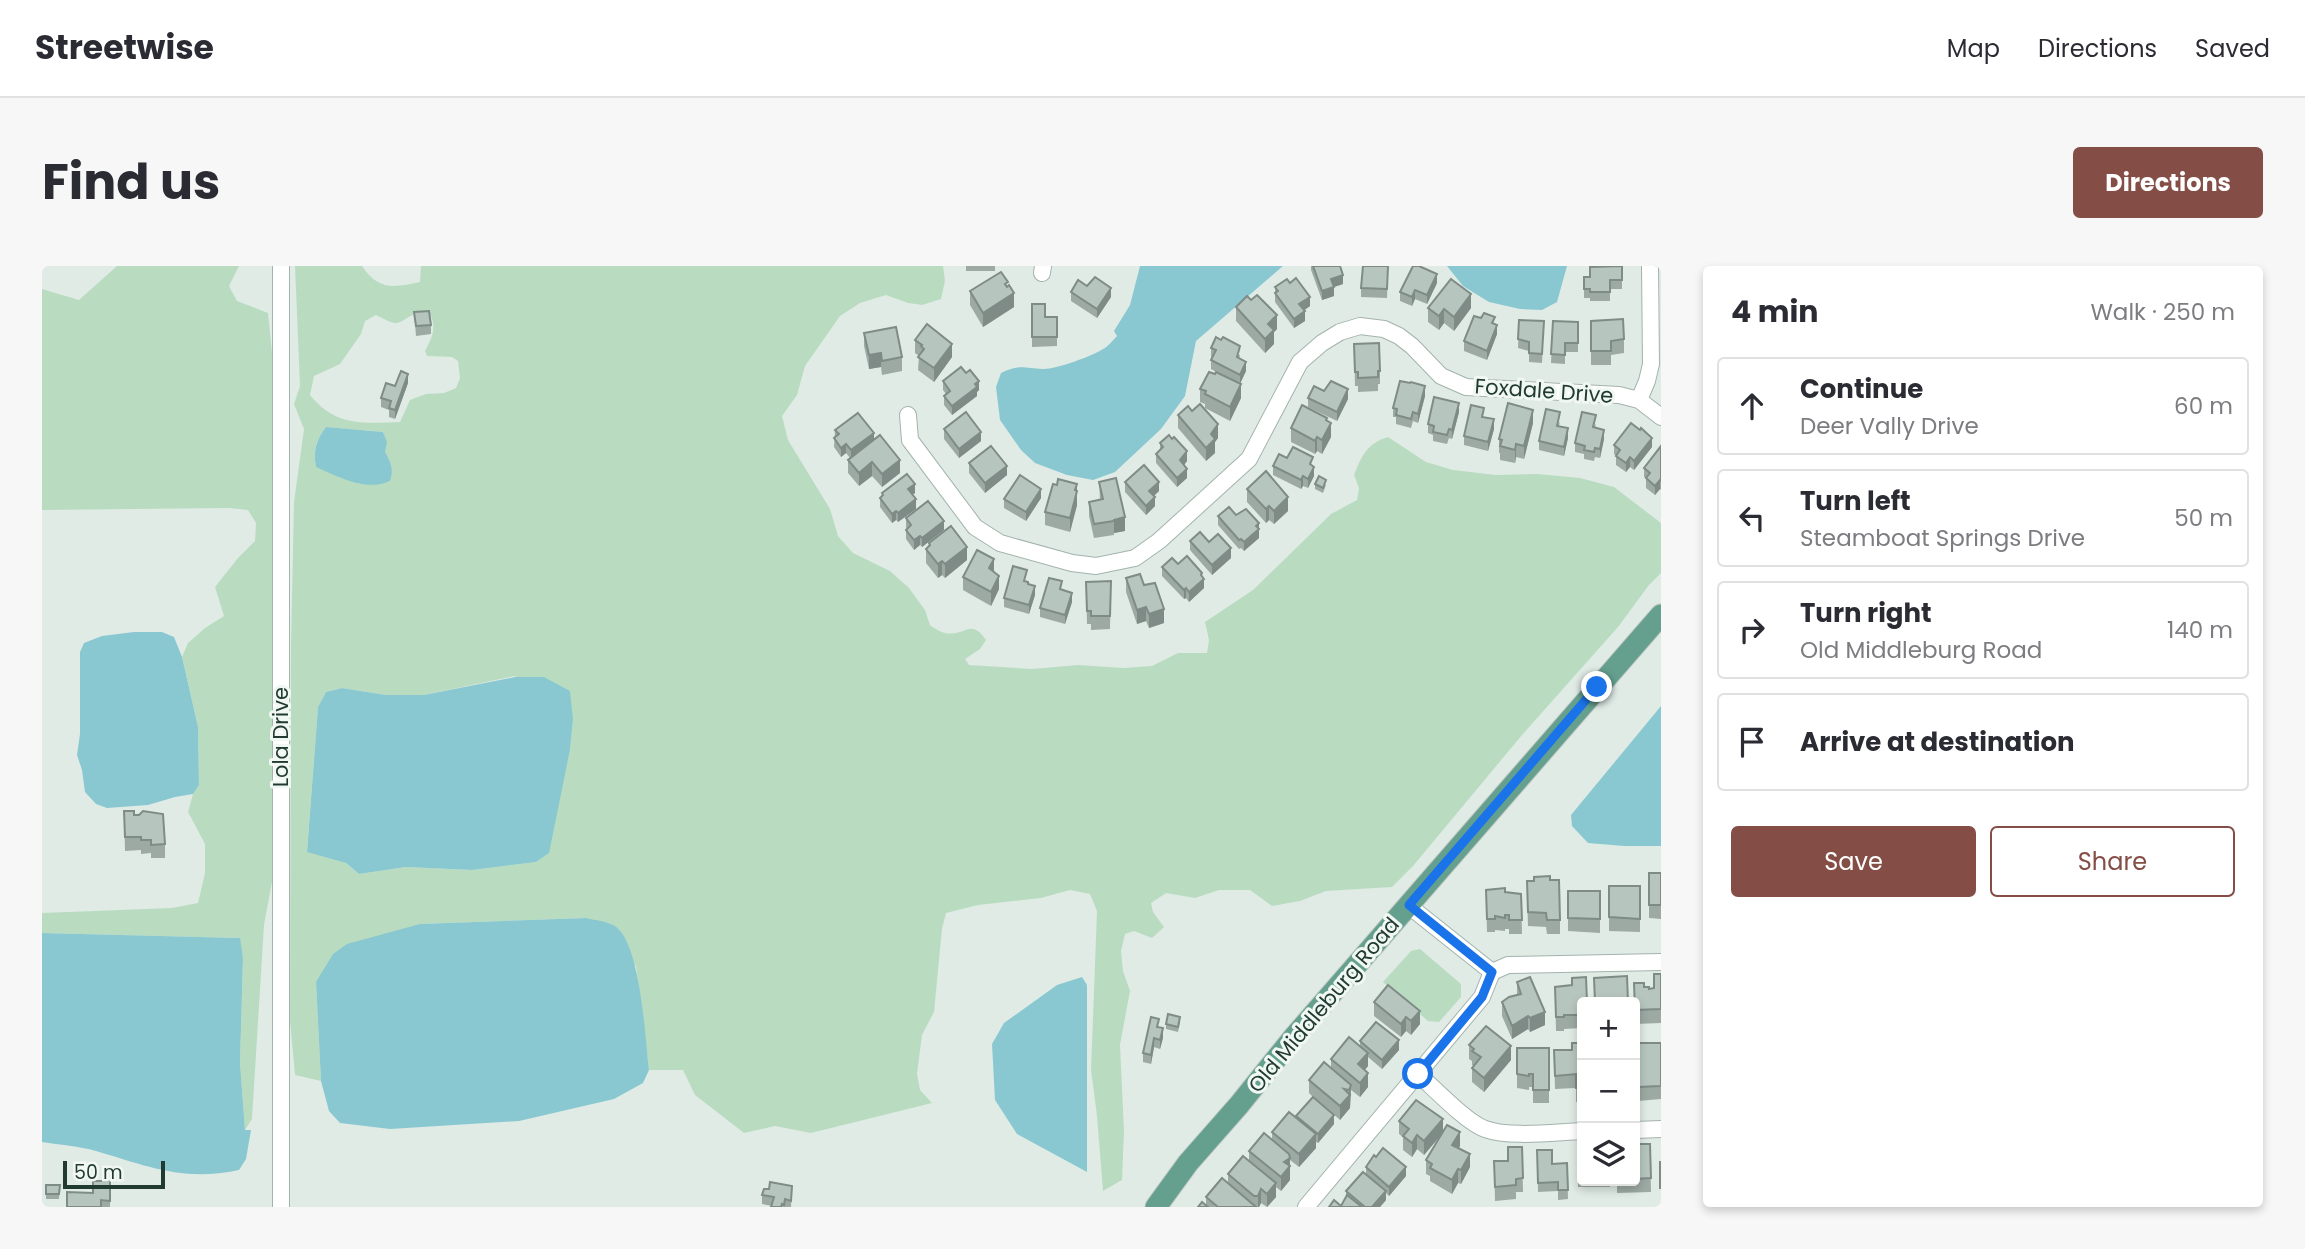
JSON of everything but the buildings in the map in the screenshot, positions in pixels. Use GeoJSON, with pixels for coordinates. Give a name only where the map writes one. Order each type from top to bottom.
{"type":"FeatureCollection","features":[{"type":"Feature","properties":{"kind":"main road","name":"Old Middleburg Road"},"geometry":{"type":"LineString","coordinates":[[1156,1207],[1188,1163],[1240,1105],[1293,1038],[1661,615]]}},
{"type":"Feature","properties":{"kind":"street","name":"Lola Drive"},"geometry":{"type":"LineString","coordinates":[[281,266],[281,1207]]}},
{"type":"Feature","properties":{"kind":"street"},"geometry":{"type":"LineString","coordinates":[[1639,400],[1651,364],[1650,266]]}},
{"type":"Feature","properties":{"kind":"street","name":"Foxdale Drive"},"geometry":{"type":"LineString","coordinates":[[908,415],[910,440],[975,527],[1000,543],[1072,564],[1096,566],[1135,558],[1159,541],[1249,459],[1300,362],[1340,332],[1360,326],[1384,329],[1399,336],[1441,376],[1466,387],[1619,395],[1639,400],[1661,417]]}},
{"type":"Feature","properties":{"kind":"street"},"geometry":{"type":"LineString","coordinates":[[1409,905],[1492,972]]}},
{"type":"Feature","properties":{"kind":"street"},"geometry":{"type":"LineString","coordinates":[[1306,1207],[1482,997],[1492,972],[1507,965],[1661,962]]}},
{"type":"Feature","properties":{"kind":"street"},"geometry":{"type":"LineString","coordinates":[[1418,1074],[1485,1129],[1519,1133],[1577,1131]]}},
{"type":"Feature","properties":{"kind":"street"},"geometry":{"type":"LineString","coordinates":[[1640,1130],[1661,1129]]}},
{"type":"Feature","properties":{"kind":"green space"},"geometry":{"type":"Polygon","coordinates":[[[117,266],[239,266],[229,286],[237,301],[268,313],[277,403],[272,882],[264,925],[252,1119],[245,1130],[240,1063],[243,958],[239,938],[42,933],[42,913],[172,908],[198,903],[205,873],[205,844],[188,812],[193,794],[199,785],[198,727],[182,657],[188,643],[224,616],[215,587],[255,541],[256,523],[248,510],[42,510],[42,289],[79,300],[117,266]]]}},
{"type":"Feature","properties":{"kind":"green space"},"geometry":{"type":"Polygon","coordinates":[[[295,266],[362,266],[380,283],[394,286],[420,282],[421,266],[943,266],[945,281],[941,299],[922,305],[886,295],[860,303],[840,316],[805,366],[797,395],[782,416],[788,440],[830,509],[838,536],[853,553],[890,571],[909,588],[933,627],[952,634],[972,629],[981,633],[986,640],[980,649],[965,659],[969,665],[1032,669],[1078,665],[1124,668],[1152,666],[1178,653],[1207,653],[1209,640],[1205,622],[1253,590],[1331,514],[1357,500],[1359,488],[1354,475],[1359,462],[1370,447],[1388,437],[1426,462],[1453,470],[1496,475],[1537,474],[1580,478],[1614,487],[1661,523],[1661,573],[1618,627],[1392,887],[1326,891],[1300,901],[1272,906],[1250,890],[1219,890],[1195,898],[1166,893],[1151,903],[1153,912],[1164,927],[1152,938],[1134,931],[1125,934],[1121,951],[1123,971],[1130,991],[1120,1045],[1124,1131],[1122,1180],[1103,1191],[1091,1070],[1097,911],[1090,894],[1070,890],[1041,898],[978,905],[946,913],[934,1012],[922,1035],[917,1074],[920,1090],[932,1103],[811,1133],[775,1126],[744,1133],[695,1095],[683,1070],[649,1070],[636,966],[586,918],[420,924],[316,982],[321,1081],[295,1075],[290,1021],[291,644],[294,502],[304,429],[294,404],[300,386],[295,266]],[[418,312],[398,323],[376,315],[365,321],[361,334],[340,364],[314,376],[310,395],[330,413],[340,418],[362,422],[400,422],[410,400],[456,388],[460,378],[458,361],[452,357],[427,356],[425,351],[432,337],[433,323],[430,314],[418,312]],[[326,427],[315,451],[316,467],[360,484],[382,454],[385,440],[383,432],[326,427]],[[515,676],[424,695],[386,695],[342,688],[326,692],[318,707],[307,851],[346,863],[359,874],[406,867],[472,870],[536,862],[548,853],[570,750],[573,720],[515,676]]]}},
{"type":"Feature","properties":{"kind":"green space"},"geometry":{"type":"Polygon","coordinates":[[[1420,949],[1461,984],[1461,997],[1439,1022],[1428,1021],[1383,982],[1411,951],[1420,949]]]}},
{"type":"Feature","properties":{"kind":"water"},"geometry":{"type":"Polygon","coordinates":[[[1140,266],[1283,266],[1196,341],[1185,396],[1161,429],[1115,472],[1093,480],[1067,475],[1035,463],[1021,450],[1000,420],[996,387],[1001,373],[1026,367],[1057,367],[1105,348],[1117,336],[1114,331],[1130,305],[1140,266]]]}},
{"type":"Feature","properties":{"kind":"water"},"geometry":{"type":"Polygon","coordinates":[[[1447,266],[1567,266],[1557,302],[1542,310],[1520,309],[1489,302],[1463,286],[1447,266]]]}},
{"type":"Feature","properties":{"kind":"water"},"geometry":{"type":"Polygon","coordinates":[[[326,427],[383,432],[387,442],[385,452],[392,469],[390,481],[362,484],[316,467],[316,446],[326,427]]]}},
{"type":"Feature","properties":{"kind":"water"},"geometry":{"type":"Polygon","coordinates":[[[162,632],[174,637],[182,657],[198,727],[199,785],[193,794],[148,805],[107,808],[96,804],[85,792],[77,755],[80,734],[80,652],[84,643],[102,636],[162,632]]]}},
{"type":"Feature","properties":{"kind":"water"},"geometry":{"type":"Polygon","coordinates":[[[515,677],[544,677],[570,691],[573,720],[570,750],[549,853],[536,862],[472,870],[406,867],[359,874],[346,863],[307,852],[318,707],[326,692],[342,688],[386,695],[424,695],[515,677]]]}},
{"type":"Feature","properties":{"kind":"water"},"geometry":{"type":"Polygon","coordinates":[[[1661,706],[1661,846],[1588,843],[1572,826],[1571,815],[1661,706]]]}},
{"type":"Feature","properties":{"kind":"water"},"geometry":{"type":"Polygon","coordinates":[[[586,918],[613,925],[622,934],[630,949],[640,991],[649,1070],[643,1083],[614,1099],[519,1121],[390,1129],[340,1123],[329,1111],[321,1081],[316,982],[333,954],[347,944],[420,924],[586,918]]]}},
{"type":"Feature","properties":{"kind":"water"},"geometry":{"type":"Polygon","coordinates":[[[42,933],[240,938],[243,958],[240,1063],[245,1130],[251,1130],[246,1159],[239,1170],[200,1174],[166,1171],[90,1149],[42,1142],[42,933]]]}},
{"type":"Feature","properties":{"kind":"water"},"geometry":{"type":"Polygon","coordinates":[[[1082,977],[1087,985],[1087,1172],[1017,1134],[995,1100],[992,1044],[1004,1023],[1057,985],[1082,977]]]}},
{"type":"Feature","properties":{"kind":"route"},"geometry":{"type":"LineString","coordinates":[[1418,1074],[1482,997],[1492,972],[1409,905],[1597,687]]}}]}
